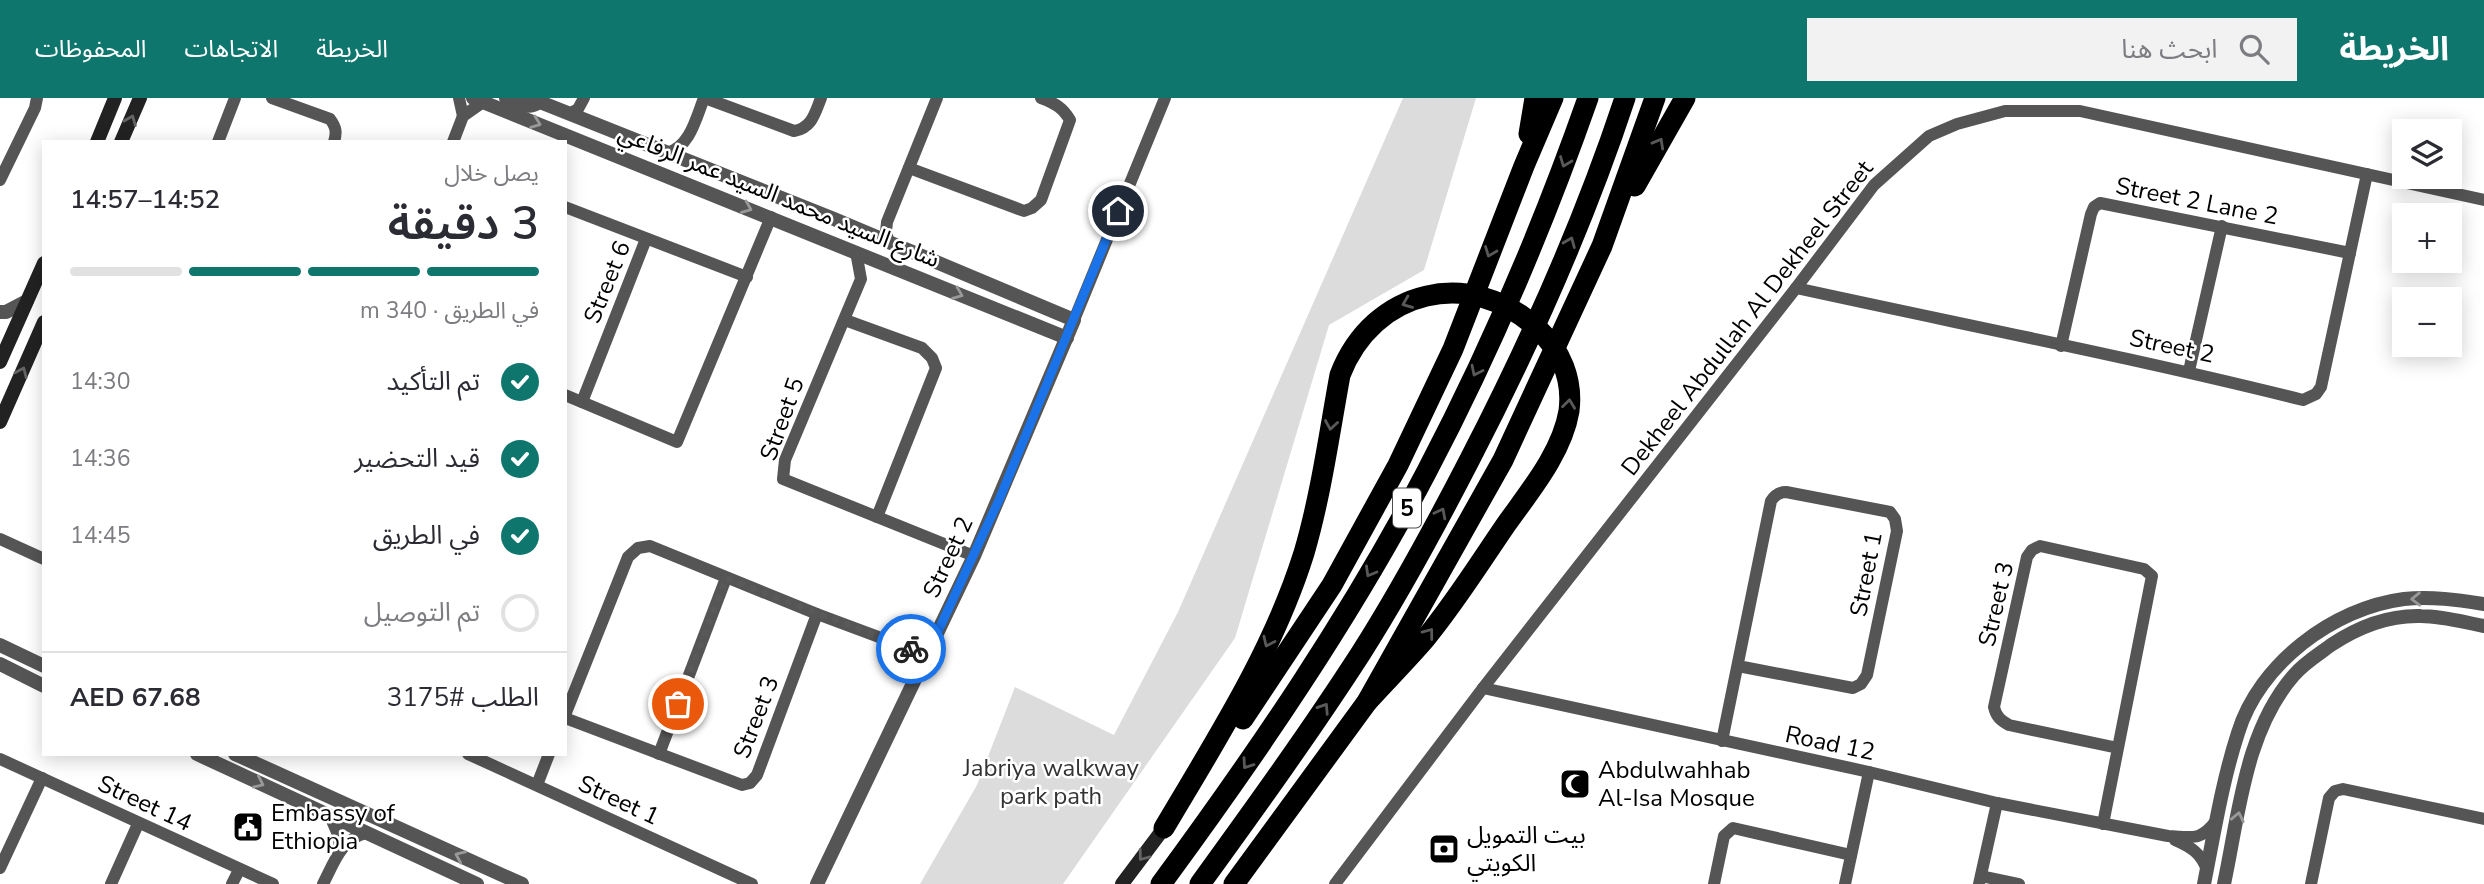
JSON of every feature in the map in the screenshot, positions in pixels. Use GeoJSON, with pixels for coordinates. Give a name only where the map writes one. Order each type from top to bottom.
{"type":"FeatureCollection","features":[{"type":"Feature","properties":{"kind":"highway"},"geometry":{"type":"LineString","coordinates":[[1524,166],[1535,98]]}},
{"type":"Feature","properties":{"kind":"highway"},"geometry":{"type":"LineString","coordinates":[[1164,828],[1220,754],[1294,646],[1332,585],[1398,465],[1453,349],[1553,98]]}},
{"type":"Feature","properties":{"kind":"highway","name":"5"},"geometry":{"type":"LineString","coordinates":[[1161,884],[1306,677],[1354,600],[1427,470],[1505,309],[1546,213],[1588,98]]}},
{"type":"Feature","properties":{"kind":"highway","name":"5"},"geometry":{"type":"LineString","coordinates":[[1200,884],[1315,722],[1395,596],[1431,533],[1496,407],[1555,280],[1625,98]]}},
{"type":"Feature","properties":{"kind":"highway"},"geometry":{"type":"LineString","coordinates":[[1602,246],[1655,98]]}},
{"type":"Feature","properties":{"kind":"highway"},"geometry":{"type":"LineString","coordinates":[[1367,702],[1503,460],[1602,246],[1685,98]]}},
{"type":"Feature","properties":{"kind":"highway"},"geometry":{"type":"LineString","coordinates":[[1476,504],[1532,364],[1555,280]]}},
{"type":"Feature","properties":{"kind":"highway"},"geometry":{"type":"LineString","coordinates":[[1164,828],[1244,695],[1288,597],[1314,515],[1340,375],[1346,359],[1369,327],[1386,313],[1415,299],[1447,293],[1470,293],[1511,308],[1527,319],[1546,337],[1562,359],[1567,373],[1569,413],[1556,447],[1532,489],[1425,638],[1367,702],[1234,884]]}},
{"type":"Feature","properties":{"kind":"main road"},"geometry":{"type":"LineString","coordinates":[[98,140],[115,98]]}},
{"type":"Feature","properties":{"kind":"main road"},"geometry":{"type":"LineString","coordinates":[[122,140],[139,98]]}},
{"type":"Feature","properties":{"kind":"main road"},"geometry":{"type":"LineString","coordinates":[[107,140],[111,128],[108,117]]}},
{"type":"Feature","properties":{"kind":"main road"},"geometry":{"type":"LineString","coordinates":[[0,362],[42,267]]}},
{"type":"Feature","properties":{"kind":"main road"},"geometry":{"type":"LineString","coordinates":[[0,422],[42,327]]}},
{"type":"Feature","properties":{"kind":"main road"},"geometry":{"type":"LineString","coordinates":[[1122,884],[1164,828]]}},
{"type":"Feature","properties":{"kind":"street"},"geometry":{"type":"LineString","coordinates":[[0,180],[35,108],[37,98]]}},
{"type":"Feature","properties":{"kind":"street"},"geometry":{"type":"LineString","coordinates":[[219,140],[235,98]]}},
{"type":"Feature","properties":{"kind":"street"},"geometry":{"type":"LineString","coordinates":[[272,98],[330,119],[337,134],[335,140]]}},
{"type":"Feature","properties":{"kind":"street"},"geometry":{"type":"LineString","coordinates":[[459,98],[463,116]]}},
{"type":"Feature","properties":{"kind":"street","name":"شارع السيد محمد السيد عمر الرفاعي"},"geometry":{"type":"LineString","coordinates":[[506,98],[526,106],[534,105],[535,100],[579,105],[588,120],[1074,320]]}},
{"type":"Feature","properties":{"kind":"street"},"geometry":{"type":"LineString","coordinates":[[667,153],[677,149],[686,140],[705,98],[794,131],[802,130],[811,122],[821,98]]}},
{"type":"Feature","properties":{"kind":"street"},"geometry":{"type":"LineString","coordinates":[[889,243],[887,222],[937,98]]}},
{"type":"Feature","properties":{"kind":"street"},"geometry":{"type":"LineString","coordinates":[[909,168],[1024,211],[1032,208],[1041,200],[1070,120],[1065,111],[1041,98]]}},
{"type":"Feature","properties":{"kind":"street"},"geometry":{"type":"LineString","coordinates":[[1074,320],[1165,98]]}},
{"type":"Feature","properties":{"kind":"street"},"geometry":{"type":"LineString","coordinates":[[454,140],[463,116],[478,100]]}},
{"type":"Feature","properties":{"kind":"street","name":"شارع السيد محمد السيد عمر الرفاعي"},"geometry":{"type":"LineString","coordinates":[[478,100],[1067,338]]}},
{"type":"Feature","properties":{"kind":"street","name":"Dekheel Abdullah Al Dekheel Street"},"geometry":{"type":"LineString","coordinates":[[1335,884],[1483,688],[1796,288],[1874,184],[1929,136],[1957,124],[2005,111],[2080,111],[2484,200]]}},
{"type":"Feature","properties":{"kind":"street"},"geometry":{"type":"LineString","coordinates":[[686,140],[687,153],[693,163]]}},
{"type":"Feature","properties":{"kind":"street"},"geometry":{"type":"LineString","coordinates":[[583,141],[602,141],[703,181],[710,181],[712,176],[709,170]]}},
{"type":"Feature","properties":{"kind":"street","name":"Street 2"},"geometry":{"type":"LineString","coordinates":[[1796,288],[2189,371],[2303,400],[2316,394],[2321,387],[2367,174]]}},
{"type":"Feature","properties":{"kind":"street"},"geometry":{"type":"LineString","coordinates":[[724,198],[723,188],[727,186],[813,220],[834,219]]}},
{"type":"Feature","properties":{"kind":"street","name":"Street 2 Lane 2"},"geometry":{"type":"LineString","coordinates":[[2061,346],[2091,214],[2097,205],[2106,203],[2350,253]]}},
{"type":"Feature","properties":{"kind":"street"},"geometry":{"type":"LineString","coordinates":[[567,208],[646,239]]}},
{"type":"Feature","properties":{"kind":"street"},"geometry":{"type":"LineString","coordinates":[[567,396],[677,442],[771,217]]}},
{"type":"Feature","properties":{"kind":"street"},"geometry":{"type":"LineString","coordinates":[[869,234],[887,222]]}},
{"type":"Feature","properties":{"kind":"street"},"geometry":{"type":"LineString","coordinates":[[2189,371],[2222,226]]}},
{"type":"Feature","properties":{"kind":"street","name":"Street 6"},"geometry":{"type":"LineString","coordinates":[[582,402],[646,239],[747,277]]}},
{"type":"Feature","properties":{"kind":"street"},"geometry":{"type":"LineString","coordinates":[[856,252],[861,279],[884,264]]}},
{"type":"Feature","properties":{"kind":"street","name":"Street 5"},"geometry":{"type":"LineString","coordinates":[[861,279],[785,460],[783,479],[974,556]]}},
{"type":"Feature","properties":{"kind":"street"},"geometry":{"type":"LineString","coordinates":[[0,312],[6,312],[27,301]]}},
{"type":"Feature","properties":{"kind":"street"},"geometry":{"type":"LineString","coordinates":[[845,320],[922,348],[932,358],[936,368],[877,517]]}},
{"type":"Feature","properties":{"kind":"street","name":"Street 2"},"geometry":{"type":"LineString","coordinates":[[817,884],[974,556],[1074,320]]}},
{"type":"Feature","properties":{"kind":"street","name":"Street 1"},"geometry":{"type":"LineString","coordinates":[[1722,741],[1773,498],[1786,492],[1890,512],[1895,519],[1897,531],[1867,675],[1861,684],[1853,688],[1738,666]]}},
{"type":"Feature","properties":{"kind":"street"},"geometry":{"type":"LineString","coordinates":[[0,539],[42,558]]}},
{"type":"Feature","properties":{"kind":"street"},"geometry":{"type":"LineString","coordinates":[[567,712],[628,557],[638,548],[650,546],[817,614],[927,655]]}},
{"type":"Feature","properties":{"kind":"street","name":"Street 3"},"geometry":{"type":"LineString","coordinates":[[2103,824],[2152,576],[2144,569],[2040,546],[2026,557],[1994,707],[1996,713],[2009,725],[2118,748]]}},
{"type":"Feature","properties":{"kind":"street"},"geometry":{"type":"LineString","coordinates":[[659,754],[726,578]]}},
{"type":"Feature","properties":{"kind":"street"},"geometry":{"type":"LineString","coordinates":[[2205,877],[2238,731],[2260,689],[2283,661],[2321,630],[2363,609],[2406,599],[2484,604]]}},
{"type":"Feature","properties":{"kind":"street","name":"Street 3"},"geometry":{"type":"LineString","coordinates":[[567,718],[742,785],[750,783],[757,775],[817,614]]}},
{"type":"Feature","properties":{"kind":"street"},"geometry":{"type":"LineString","coordinates":[[2226,883],[2249,765],[2257,741],[2271,708],[2296,673],[2325,649],[2363,626],[2385,620],[2421,616],[2484,626]]}},
{"type":"Feature","properties":{"kind":"street"},"geometry":{"type":"LineString","coordinates":[[0,645],[42,665]]}},
{"type":"Feature","properties":{"kind":"street"},"geometry":{"type":"LineString","coordinates":[[0,653],[19,662],[30,659]]}},
{"type":"Feature","properties":{"kind":"street"},"geometry":{"type":"LineString","coordinates":[[0,664],[42,685]]}},
{"type":"Feature","properties":{"kind":"street","name":"Road 12"},"geometry":{"type":"LineString","coordinates":[[1483,688],[1997,803],[2168,836],[2186,838],[2203,835],[2218,819]]}},
{"type":"Feature","properties":{"kind":"street"},"geometry":{"type":"LineString","coordinates":[[2238,731],[2245,741],[2257,741]]}},
{"type":"Feature","properties":{"kind":"street"},"geometry":{"type":"LineString","coordinates":[[201,756],[477,884]]}},
{"type":"Feature","properties":{"kind":"street"},"geometry":{"type":"LineString","coordinates":[[224,756],[232,760],[251,761]]}},
{"type":"Feature","properties":{"kind":"street"},"geometry":{"type":"LineString","coordinates":[[240,756],[522,884]]}},
{"type":"Feature","properties":{"kind":"street","name":"Street 1"},"geometry":{"type":"LineString","coordinates":[[472,756],[752,884]]}},
{"type":"Feature","properties":{"kind":"street"},"geometry":{"type":"LineString","coordinates":[[537,785],[548,756]]}},
{"type":"Feature","properties":{"kind":"street"},"geometry":{"type":"LineString","coordinates":[[2230,764],[2240,758],[2249,765]]}},
{"type":"Feature","properties":{"kind":"street","name":"Street 14"},"geometry":{"type":"LineString","coordinates":[[0,759],[273,884]]}},
{"type":"Feature","properties":{"kind":"street"},"geometry":{"type":"LineString","coordinates":[[1845,884],[1868,772]]}},
{"type":"Feature","properties":{"kind":"street"},"geometry":{"type":"LineString","coordinates":[[0,868],[42,778]]}},
{"type":"Feature","properties":{"kind":"street"},"geometry":{"type":"LineString","coordinates":[[2311,884],[2329,798],[2335,791],[2343,789],[2484,819]]}},
{"type":"Feature","properties":{"kind":"street"},"geometry":{"type":"LineString","coordinates":[[1997,803],[1980,880],[2019,884]]}},
{"type":"Feature","properties":{"kind":"street"},"geometry":{"type":"LineString","coordinates":[[330,816],[339,837],[340,852]]}},
{"type":"Feature","properties":{"kind":"street"},"geometry":{"type":"LineString","coordinates":[[111,884],[138,824]]}},
{"type":"Feature","properties":{"kind":"street"},"geometry":{"type":"LineString","coordinates":[[1714,884],[1724,836],[1733,828],[1851,855]]}},
{"type":"Feature","properties":{"kind":"street"},"geometry":{"type":"LineString","coordinates":[[323,884],[348,841],[366,833]]}},
{"type":"Feature","properties":{"kind":"street","name":"Road 12"},"geometry":{"type":"LineString","coordinates":[[2168,836],[2200,855],[2205,877]]}},
{"type":"Feature","properties":{"kind":"street"},"geometry":{"type":"LineString","coordinates":[[232,884],[239,870]]}},
{"type":"Feature","properties":{"kind":"green space","name":"Jabriya walkway park path"},"geometry":{"type":"Polygon","coordinates":[[[1403,98],[1476,98],[1424,270],[1329,325],[1235,638],[1063,884],[920,884],[977,785],[1015,687],[1114,735],[1178,612],[1403,98]]]}},
{"type":"Feature","properties":{"kind":"way so far"},"geometry":{"type":"LineString","coordinates":[[678,704],[726,578],[911,649]]}},
{"type":"Feature","properties":{"kind":"place","name":"Abdulwahhab Al-Isa Mosque"},"geometry":{"type":"Point","coordinates":[1575,784]}},
{"type":"Feature","properties":{"kind":"place","name":"Embassy of Ethiopia"},"geometry":{"type":"Point","coordinates":[248,827]}},
{"type":"Feature","properties":{"kind":"place","name":"بيت التمويل الكويتي"},"geometry":{"type":"Point","coordinates":[1444,849]}},
{"type":"Feature","properties":{"kind":"route"},"geometry":{"type":"LineString","coordinates":[[911,649],[927,655],[974,556],[1118,211]]}}]}
